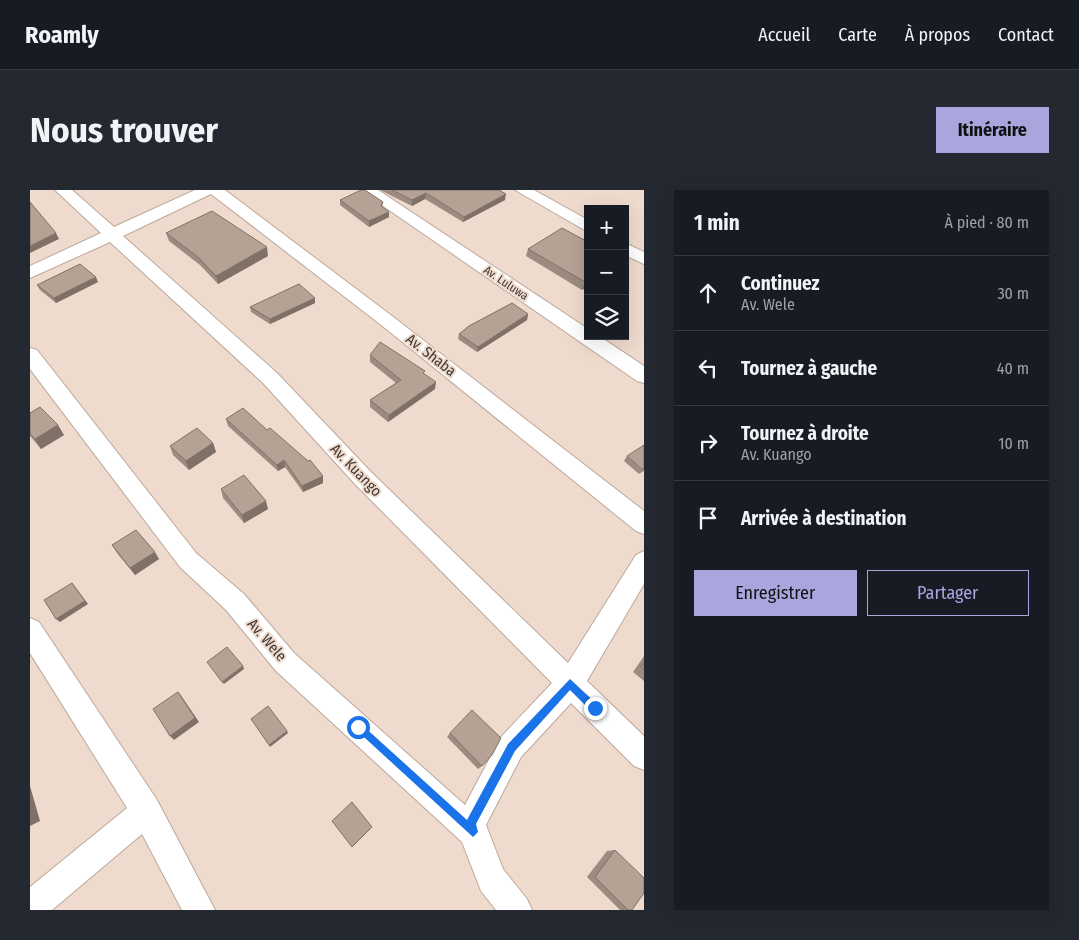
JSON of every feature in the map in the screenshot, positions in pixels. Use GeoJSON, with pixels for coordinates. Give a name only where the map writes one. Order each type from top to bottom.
{"type":"FeatureCollection","features":[{"type":"Feature","properties":{"kind":"street","name":"Av. Kuango"},"geometry":{"type":"LineString","coordinates":[[63,190],[270,378],[363,478],[644,756]]}},
{"type":"Feature","properties":{"kind":"street"},"geometry":{"type":"LineString","coordinates":[[30,273],[207,190]]}},
{"type":"Feature","properties":{"kind":"street","name":"Av. Shaba"},"geometry":{"type":"LineString","coordinates":[[215,190],[386,320],[644,524]]}},
{"type":"Feature","properties":{"kind":"street","name":"Av. Luluwa"},"geometry":{"type":"LineString","coordinates":[[368,190],[644,376]]}},
{"type":"Feature","properties":{"kind":"street"},"geometry":{"type":"LineString","coordinates":[[523,190],[584,225]]}},
{"type":"Feature","properties":{"kind":"street"},"geometry":{"type":"LineString","coordinates":[[628,250],[644,259]]}},
{"type":"Feature","properties":{"kind":"street","name":"Av. Wele"},"geometry":{"type":"LineString","coordinates":[[30,355],[188,560],[235,602],[285,662],[473,832],[492,880],[516,910]]}},
{"type":"Feature","properties":{"kind":"street"},"geometry":{"type":"LineString","coordinates":[[473,832],[471,824],[512,747],[570,684],[644,562]]}},
{"type":"Feature","properties":{"kind":"street"},"geometry":{"type":"LineString","coordinates":[[30,630],[146,812],[199,910]]}},
{"type":"Feature","properties":{"kind":"street"},"geometry":{"type":"LineString","coordinates":[[30,908],[146,812]]}},
{"type":"Feature","properties":{"kind":"building"},"geometry":{"type":"Polygon","coordinates":[[[365,190],[383,202],[381,206],[389,212],[369,221],[340,200],[365,190]]]}},
{"type":"Feature","properties":{"kind":"building"},"geometry":{"type":"Polygon","coordinates":[[[392,190],[499,190],[506,194],[464,217],[426,193],[412,200],[392,190]]]}},
{"type":"Feature","properties":{"kind":"building"},"geometry":{"type":"Polygon","coordinates":[[[30,202],[56,233],[30,246],[30,202]]]}},
{"type":"Feature","properties":{"kind":"building"},"geometry":{"type":"Polygon","coordinates":[[[212,211],[267,247],[216,276],[198,257],[166,233],[212,211]]]}},
{"type":"Feature","properties":{"kind":"building"},"geometry":{"type":"Polygon","coordinates":[[[562,228],[584,240],[584,281],[528,249],[562,228]]]}},
{"type":"Feature","properties":{"kind":"building"},"geometry":{"type":"Polygon","coordinates":[[[80,264],[96,277],[54,298],[37,285],[80,264]]]}},
{"type":"Feature","properties":{"kind":"building"},"geometry":{"type":"Polygon","coordinates":[[[299,284],[315,298],[270,319],[250,307],[299,284]]]}},
{"type":"Feature","properties":{"kind":"building"},"geometry":{"type":"Polygon","coordinates":[[[512,303],[528,314],[478,347],[459,334],[469,326],[512,303]]]}},
{"type":"Feature","properties":{"kind":"building"},"geometry":{"type":"Polygon","coordinates":[[[380,342],[425,371],[423,373],[436,382],[389,415],[370,400],[401,380],[370,355],[380,342]]]}},
{"type":"Feature","properties":{"kind":"building"},"geometry":{"type":"Polygon","coordinates":[[[40,407],[58,425],[35,439],[30,434],[30,413],[40,407]]]}},
{"type":"Feature","properties":{"kind":"building"},"geometry":{"type":"Polygon","coordinates":[[[243,408],[267,430],[270,428],[308,461],[310,460],[323,476],[302,486],[284,460],[277,465],[226,419],[243,408]]]}},
{"type":"Feature","properties":{"kind":"building"},"geometry":{"type":"Polygon","coordinates":[[[197,428],[213,443],[186,461],[170,446],[197,428]]]}},
{"type":"Feature","properties":{"kind":"building"},"geometry":{"type":"Polygon","coordinates":[[[644,445],[644,469],[643,470],[627,456],[644,445]]]}},
{"type":"Feature","properties":{"kind":"building"},"geometry":{"type":"Polygon","coordinates":[[[244,475],[266,501],[242,515],[221,489],[244,475]]]}},
{"type":"Feature","properties":{"kind":"building"},"geometry":{"type":"Polygon","coordinates":[[[136,530],[155,552],[130,568],[112,545],[136,530]]]}},
{"type":"Feature","properties":{"kind":"building"},"geometry":{"type":"Polygon","coordinates":[[[72,583],[85,601],[56,619],[44,600],[72,583]]]}},
{"type":"Feature","properties":{"kind":"building"},"geometry":{"type":"Polygon","coordinates":[[[227,647],[243,666],[222,682],[207,662],[227,647]]]}},
{"type":"Feature","properties":{"kind":"building"},"geometry":{"type":"Polygon","coordinates":[[[178,692],[195,718],[170,736],[153,709],[178,692]]]}},
{"type":"Feature","properties":{"kind":"building"},"geometry":{"type":"Polygon","coordinates":[[[268,706],[287,731],[269,745],[251,719],[268,706]]]}},
{"type":"Feature","properties":{"kind":"building"},"geometry":{"type":"Polygon","coordinates":[[[472,710],[501,738],[492,755],[482,766],[450,733],[472,710]]]}},
{"type":"Feature","properties":{"kind":"building"},"geometry":{"type":"Polygon","coordinates":[[[352,802],[372,827],[352,847],[332,821],[352,802]]]}},
{"type":"Feature","properties":{"kind":"building"},"geometry":{"type":"Polygon","coordinates":[[[615,850],[644,878],[644,893],[632,910],[628,910],[595,877],[615,850]]]}},
{"type":"Feature","properties":{"kind":"route"},"geometry":{"type":"LineString","coordinates":[[358,727],[473,832],[471,824],[487,790],[512,747],[570,684],[595,708]]}}]}
